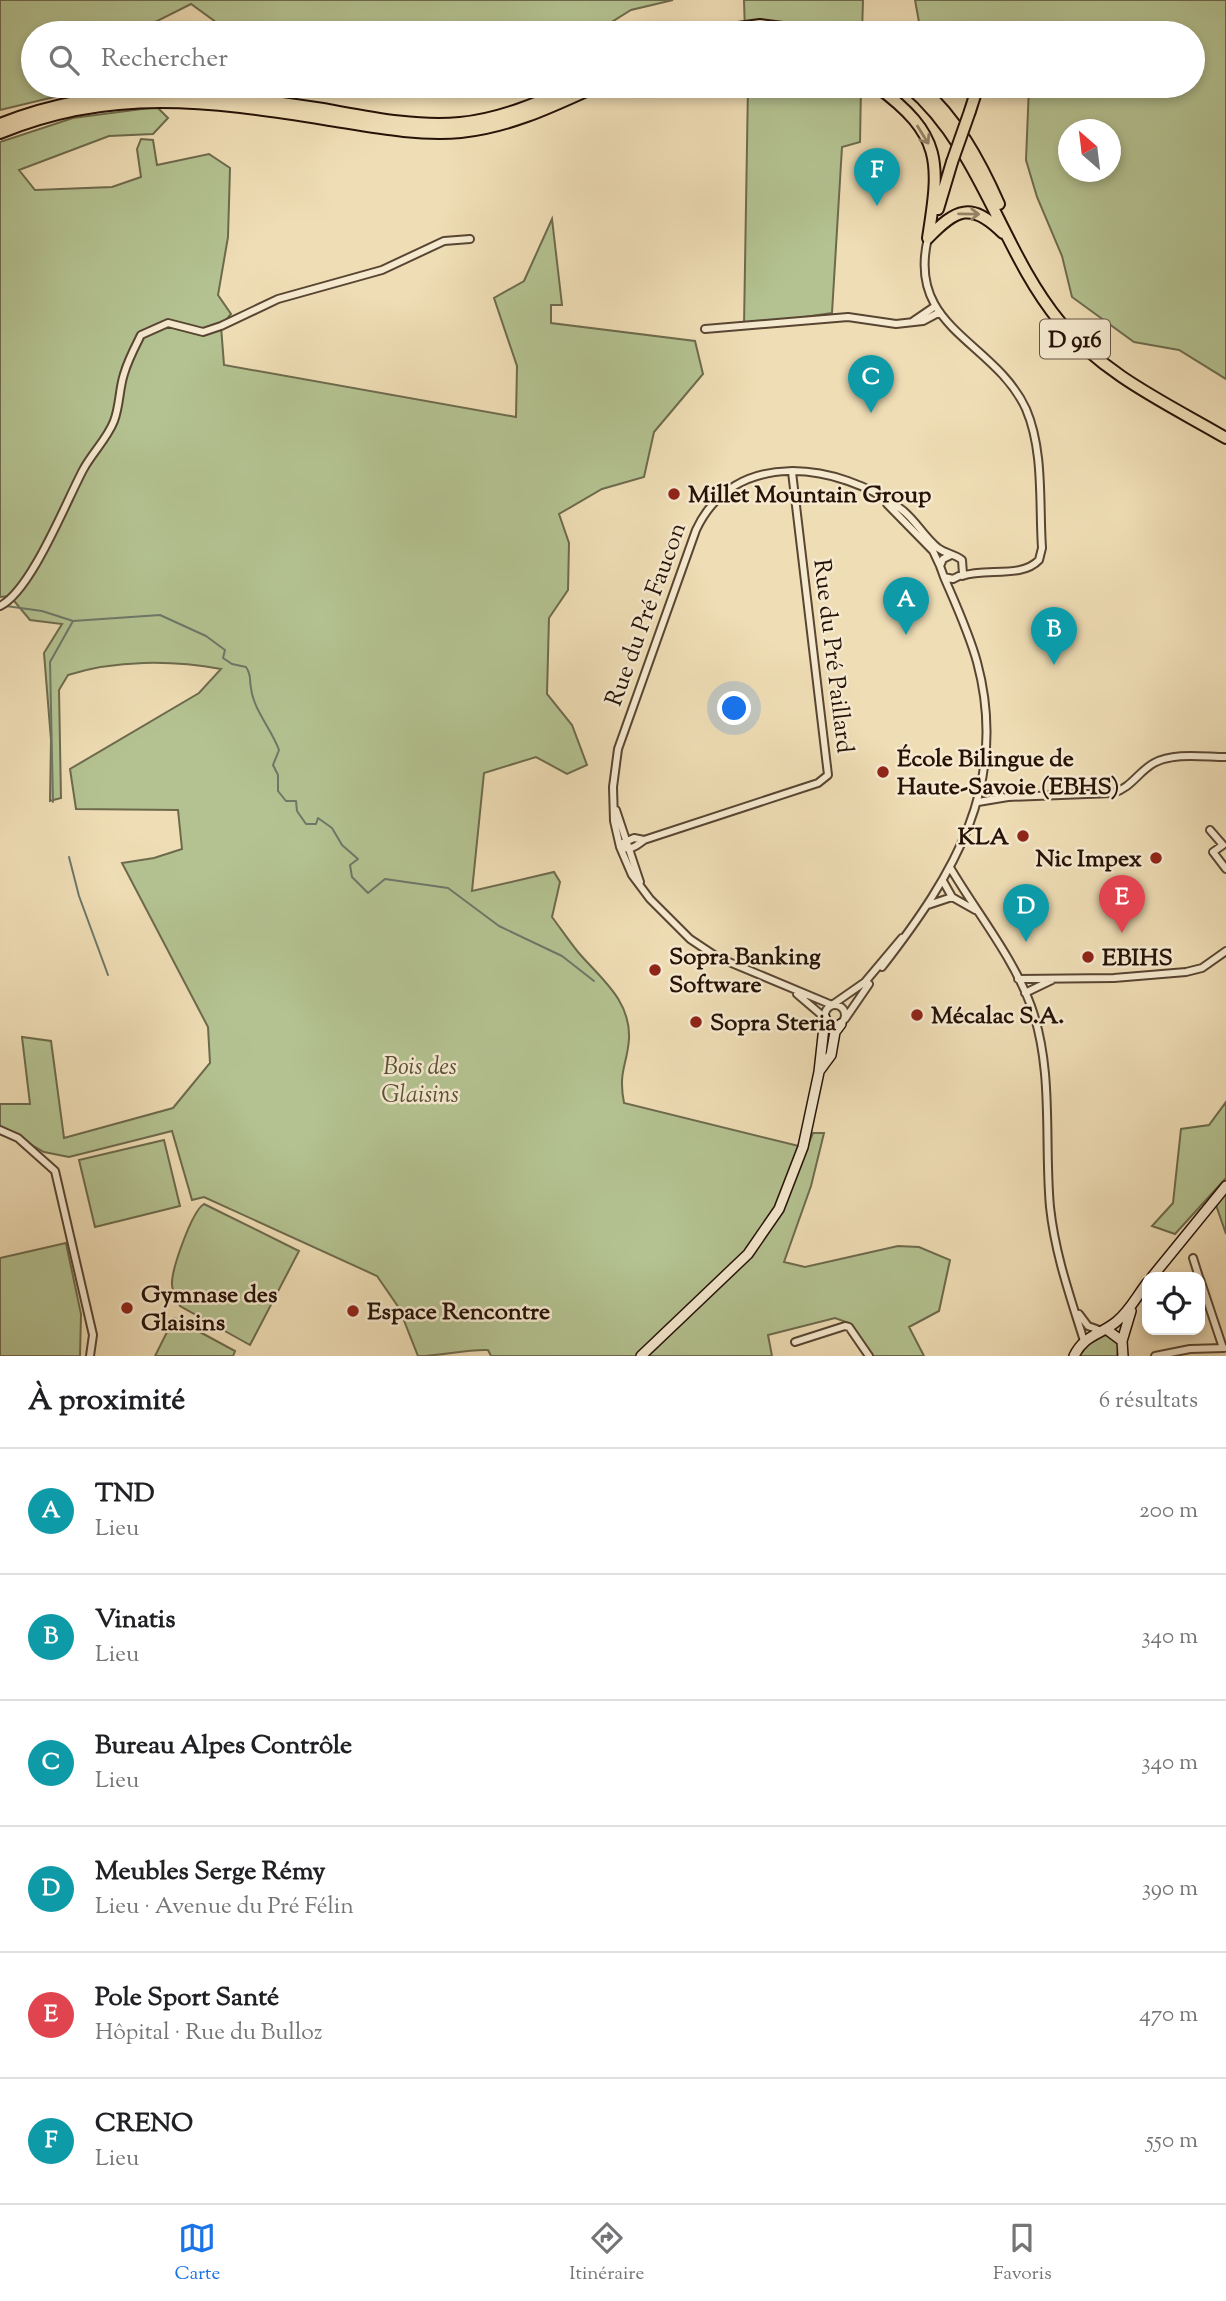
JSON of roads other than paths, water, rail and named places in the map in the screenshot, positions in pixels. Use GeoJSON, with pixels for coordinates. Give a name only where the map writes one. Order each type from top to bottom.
{"type":"FeatureCollection","features":[{"type":"Feature","properties":{"kind":"highway"},"geometry":{"type":"LineString","coordinates":[[0,124],[86,98]]}},
{"type":"Feature","properties":{"kind":"highway"},"geometry":{"type":"LineString","coordinates":[[250,98],[410,122],[462,123],[510,113],[546,98]]}},
{"type":"Feature","properties":{"kind":"highway"},"geometry":{"type":"LineString","coordinates":[[0,133],[75,110],[123,102],[171,100],[246,106],[393,129],[459,132],[523,118],[569,98]]}},
{"type":"Feature","properties":{"kind":"highway"},"geometry":{"type":"LineString","coordinates":[[890,98],[923,132],[934,158],[937,176],[928,238]]}},
{"type":"Feature","properties":{"kind":"highway","name":"D 916"},"geometry":{"type":"LineString","coordinates":[[919,98],[953,134],[1009,239],[1060,323],[1090,353],[1135,385],[1226,438]]}},
{"type":"Feature","properties":{"kind":"highway","name":"D 916"},"geometry":{"type":"LineString","coordinates":[[931,98],[962,133],[980,162],[1031,277]]}},
{"type":"Feature","properties":{"kind":"highway"},"geometry":{"type":"LineString","coordinates":[[940,98],[962,133]]}},
{"type":"Feature","properties":{"kind":"highway"},"geometry":{"type":"LineString","coordinates":[[928,238],[974,98]]}},
{"type":"Feature","properties":{"kind":"highway"},"geometry":{"type":"LineString","coordinates":[[937,176],[952,162]]}},
{"type":"Feature","properties":{"kind":"highway"},"geometry":{"type":"LineString","coordinates":[[928,238],[950,217],[968,212],[985,217],[1009,239]]}},
{"type":"Feature","properties":{"kind":"street"},"geometry":{"type":"LineString","coordinates":[[928,238],[923,277],[936,310],[1010,383],[1026,410],[1036,442],[1041,556],[1030,568],[944,577]]}},
{"type":"Feature","properties":{"kind":"street"},"geometry":{"type":"LineString","coordinates":[[0,606],[8,602],[27,576],[60,520],[84,468],[114,423],[121,400],[123,376],[142,335],[168,323],[203,332],[278,299],[382,270],[444,241],[470,239]]}},
{"type":"Feature","properties":{"kind":"street"},"geometry":{"type":"LineString","coordinates":[[705,328],[848,317],[911,323],[936,310]]}},
{"type":"Feature","properties":{"kind":"street","name":"Rue du Pré Faucon"},"geometry":{"type":"LineString","coordinates":[[832,1005],[793,991],[700,947],[666,918],[642,887],[624,845],[613,800],[614,766],[622,731],[700,522],[713,502],[738,482],[762,473],[792,472],[853,484],[901,509],[937,547],[951,555]]}},
{"type":"Feature","properties":{"kind":"street","name":"Rue du Pré Paillard"},"geometry":{"type":"LineString","coordinates":[[624,845],[813,785],[828,775],[792,472]]}},
{"type":"Feature","properties":{"kind":"street","name":"Rue du Pré Faucon"},"geometry":{"type":"LineString","coordinates":[[884,499],[933,551],[940,566]]}},
{"type":"Feature","properties":{"kind":"street"},"geometry":{"type":"LineString","coordinates":[[641,1356],[748,1254],[765,1231],[779,1209],[798,1163],[819,1072],[827,1008],[865,982],[927,906],[951,869],[978,802],[986,731],[975,656],[940,566],[943,559],[951,555],[982,571]]}},
{"type":"Feature","properties":{"kind":"street"},"geometry":{"type":"LineString","coordinates":[[952,596],[964,563]]}},
{"type":"Feature","properties":{"kind":"street"},"geometry":{"type":"LineString","coordinates":[[978,802],[1007,797],[1113,793],[1129,786],[1156,762],[1180,757],[1226,757]]}},
{"type":"Feature","properties":{"kind":"street"},"geometry":{"type":"LineString","coordinates":[[981,786],[1007,797]]}},
{"type":"Feature","properties":{"kind":"street"},"geometry":{"type":"LineString","coordinates":[[1210,830],[1223,845],[1213,852],[1226,869]]}},
{"type":"Feature","properties":{"kind":"street"},"geometry":{"type":"LineString","coordinates":[[951,869],[1018,979],[1039,1035],[1046,1075],[1048,1176],[1057,1256],[1084,1341]]}},
{"type":"Feature","properties":{"kind":"street"},"geometry":{"type":"LineString","coordinates":[[943,881],[960,884]]}},
{"type":"Feature","properties":{"kind":"street"},"geometry":{"type":"LineString","coordinates":[[943,881],[952,897],[976,912]]}},
{"type":"Feature","properties":{"kind":"street"},"geometry":{"type":"LineString","coordinates":[[927,906],[952,897]]}},
{"type":"Feature","properties":{"kind":"street"},"geometry":{"type":"LineString","coordinates":[[819,1072],[831,1055],[835,1032],[902,938]]}},
{"type":"Feature","properties":{"kind":"street"},"geometry":{"type":"LineString","coordinates":[[1018,979],[1186,972],[1202,968],[1226,951]]}},
{"type":"Feature","properties":{"kind":"street"},"geometry":{"type":"LineString","coordinates":[[1025,993],[1058,979]]}},
{"type":"Feature","properties":{"kind":"street","name":"Rue du Pré Faucon"},"geometry":{"type":"LineString","coordinates":[[793,991],[825,1018]]}},
{"type":"Feature","properties":{"kind":"street"},"geometry":{"type":"LineString","coordinates":[[832,1005],[843,1009],[843,1021]]}},
{"type":"Feature","properties":{"kind":"street"},"geometry":{"type":"LineString","coordinates":[[825,1018],[833,1025],[843,1021]]}},
{"type":"Feature","properties":{"kind":"street"},"geometry":{"type":"LineString","coordinates":[[0,1130],[18,1138],[55,1171],[93,1335],[90,1356]]}},
{"type":"Feature","properties":{"kind":"street"},"geometry":{"type":"LineString","coordinates":[[1156,1272],[1226,1185]]}},
{"type":"Feature","properties":{"kind":"street"},"geometry":{"type":"LineString","coordinates":[[1193,1258],[1197,1272]]}},
{"type":"Feature","properties":{"kind":"street"},"geometry":{"type":"LineString","coordinates":[[1074,1356],[1084,1341],[1122,1317],[1142,1290]]}},
{"type":"Feature","properties":{"kind":"street"},"geometry":{"type":"LineString","coordinates":[[1123,1348],[1124,1329],[1142,1291]]}},
{"type":"Feature","properties":{"kind":"street"},"geometry":{"type":"LineString","coordinates":[[1155,1356],[1176,1351],[1224,1348],[1205,1295]]}},
{"type":"Feature","properties":{"kind":"street"},"geometry":{"type":"LineString","coordinates":[[1075,1306],[1088,1326],[1102,1330],[1132,1356]]}},
{"type":"Feature","properties":{"kind":"street"},"geometry":{"type":"LineString","coordinates":[[795,1342],[849,1326],[869,1356]]}},
{"type":"Feature","properties":{"kind":"waterway"},"geometry":{"type":"LineString","coordinates":[[6,606],[42,611],[73,621],[160,615],[206,636],[225,650],[223,658],[248,670],[255,704],[279,750],[273,765],[278,775],[278,791],[286,801],[296,801],[297,811],[306,824],[316,824],[318,818],[332,828],[342,845],[358,859],[350,865],[352,877],[368,893],[385,879],[448,888],[499,926],[562,956],[594,981]]}},
{"type":"Feature","properties":{"kind":"waterway"},"geometry":{"type":"LineString","coordinates":[[53,802],[50,662],[73,621]]}},
{"type":"Feature","properties":{"kind":"waterway"},"geometry":{"type":"LineString","coordinates":[[69,857],[79,896],[108,975]]}},
{"type":"Feature","properties":{"kind":"place","name":"CRENO"},"geometry":{"type":"Point","coordinates":[877,206]}},
{"type":"Feature","properties":{"kind":"place","name":"Bureau Alpes Contrôle"},"geometry":{"type":"Point","coordinates":[871,413]}},
{"type":"Feature","properties":{"kind":"place","name":"Millet Mountain Group"},"geometry":{"type":"Point","coordinates":[674,494]}},
{"type":"Feature","properties":{"kind":"place","name":"TND"},"geometry":{"type":"Point","coordinates":[906,635]}},
{"type":"Feature","properties":{"kind":"place","name":"Vinatis"},"geometry":{"type":"Point","coordinates":[1054,665]}},
{"type":"Feature","properties":{"kind":"place","name":"École Bilingue de Haute-Savoie (EBHS)"},"geometry":{"type":"Point","coordinates":[883,772]}},
{"type":"Feature","properties":{"kind":"place","name":"KLA"},"geometry":{"type":"Point","coordinates":[1023,836]}},
{"type":"Feature","properties":{"kind":"place","name":"Nic Impex"},"geometry":{"type":"Point","coordinates":[1156,858]}},
{"type":"Feature","properties":{"kind":"place","name":"Pole Sport Santé"},"geometry":{"type":"Point","coordinates":[1122,933]}},
{"type":"Feature","properties":{"kind":"place","name":"Meubles Serge Rémy"},"geometry":{"type":"Point","coordinates":[1026,942]}},
{"type":"Feature","properties":{"kind":"place","name":"EBIHS"},"geometry":{"type":"Point","coordinates":[1088,957]}},
{"type":"Feature","properties":{"kind":"place","name":"Sopra Banking Software"},"geometry":{"type":"Point","coordinates":[655,970]}},
{"type":"Feature","properties":{"kind":"place","name":"Mécalac S.A."},"geometry":{"type":"Point","coordinates":[917,1015]}},
{"type":"Feature","properties":{"kind":"place","name":"Sopra Steria"},"geometry":{"type":"Point","coordinates":[696,1022]}},
{"type":"Feature","properties":{"kind":"place","name":"Gymnase des Glaisins"},"geometry":{"type":"Point","coordinates":[127,1308]}},
{"type":"Feature","properties":{"kind":"place","name":"Espace Rencontre"},"geometry":{"type":"Point","coordinates":[353,1311]}},
{"type":"Feature","properties":{"kind":"park label","name":"Bois des Glaisins"},"geometry":{"type":"Point","coordinates":[420,1080]}}]}
